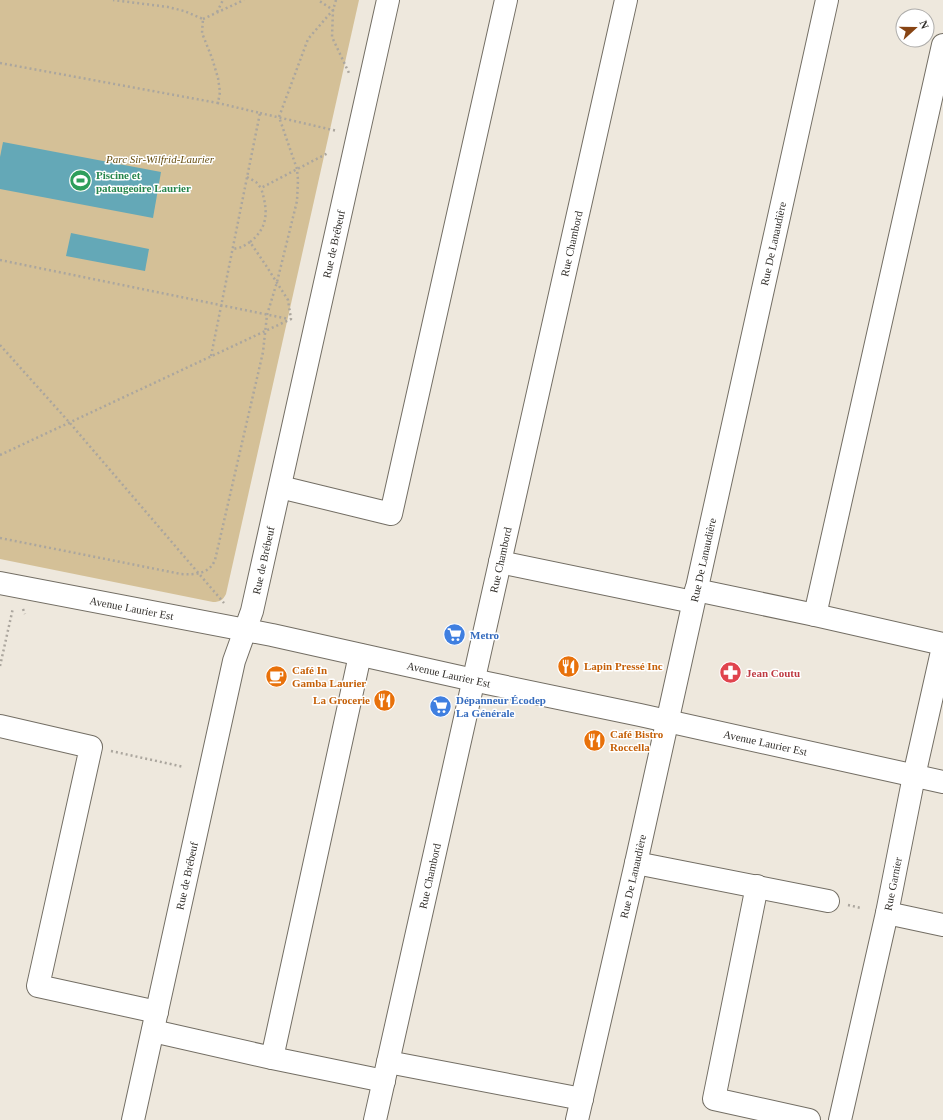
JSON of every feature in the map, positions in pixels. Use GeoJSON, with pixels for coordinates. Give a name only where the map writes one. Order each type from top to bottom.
{"type":"FeatureCollection","features":[{"type":"Feature","properties":{"kind":"street","name":"Rue de Brébeuf"},"geometry":{"type":"LineString","coordinates":[[133,1120],[234,661],[252,611],[388,0]]}},
{"type":"Feature","properties":{"kind":"street"},"geometry":{"type":"LineString","coordinates":[[280,487],[391,514],[506,0]]}},
{"type":"Feature","properties":{"kind":"street","name":"Rue Chambord"},"geometry":{"type":"LineString","coordinates":[[375,1120],[626,0]]}},
{"type":"Feature","properties":{"kind":"street","name":"Rue De Lanaudière"},"geometry":{"type":"LineString","coordinates":[[577,1120],[636,863],[666,720],[826,0]]}},
{"type":"Feature","properties":{"kind":"street"},"geometry":{"type":"LineString","coordinates":[[815,615],[943,45]]}},
{"type":"Feature","properties":{"kind":"street"},"geometry":{"type":"LineString","coordinates":[[500,562],[694,596],[815,615],[943,645]]}},
{"type":"Feature","properties":{"kind":"street","name":"Avenue Laurier Est"},"geometry":{"type":"LineString","coordinates":[[0,583],[246,630],[666,720],[943,782]]}},
{"type":"Feature","properties":{"kind":"street","name":"Rue Garnier"},"geometry":{"type":"LineString","coordinates":[[840,1120],[887,913],[914,776],[943,645]]}},
{"type":"Feature","properties":{"kind":"street"},"geometry":{"type":"LineString","coordinates":[[272,1058],[360,655]]}},
{"type":"Feature","properties":{"kind":"street"},"geometry":{"type":"LineString","coordinates":[[0,726],[91,747],[38,986],[272,1058],[386,1071],[582,1099]]}},
{"type":"Feature","properties":{"kind":"street"},"geometry":{"type":"LineString","coordinates":[[636,863],[828,901]]}},
{"type":"Feature","properties":{"kind":"street"},"geometry":{"type":"LineString","coordinates":[[757,886],[714,1099],[809,1120]]}},
{"type":"Feature","properties":{"kind":"street"},"geometry":{"type":"LineString","coordinates":[[887,913],[943,925]]}},
{"type":"Feature","properties":{"kind":"path"},"geometry":{"type":"LineString","coordinates":[[112,0],[168,7],[184,11],[203,20]]}},
{"type":"Feature","properties":{"kind":"path"},"geometry":{"type":"LineString","coordinates":[[217,13],[223,0]]}},
{"type":"Feature","properties":{"kind":"path"},"geometry":{"type":"LineString","coordinates":[[203,20],[244,0]]}},
{"type":"Feature","properties":{"kind":"path"},"geometry":{"type":"LineString","coordinates":[[318,0],[333,10]]}},
{"type":"Feature","properties":{"kind":"path"},"geometry":{"type":"LineString","coordinates":[[336,0],[333,10],[332,37],[351,77]]}},
{"type":"Feature","properties":{"kind":"path"},"geometry":{"type":"LineString","coordinates":[[0,538],[181,574],[204,572],[212,567],[215,560],[261,360],[267,315],[277,282],[297,201],[297,169],[279,118],[308,39],[333,10]]}},
{"type":"Feature","properties":{"kind":"path"},"geometry":{"type":"LineString","coordinates":[[203,20],[202,33],[218,78],[220,92],[218,103]]}},
{"type":"Feature","properties":{"kind":"path"},"geometry":{"type":"LineString","coordinates":[[0,63],[218,103],[339,132]]}},
{"type":"Feature","properties":{"kind":"path"},"geometry":{"type":"LineString","coordinates":[[211,356],[260,113]]}},
{"type":"Feature","properties":{"kind":"path"},"geometry":{"type":"LineString","coordinates":[[261,188],[328,153]]}},
{"type":"Feature","properties":{"kind":"path"},"geometry":{"type":"LineString","coordinates":[[233,249],[242,247],[257,237],[262,230],[266,219],[266,207],[261,188],[256,182],[247,177]]}},
{"type":"Feature","properties":{"kind":"path"},"geometry":{"type":"LineString","coordinates":[[250,242],[288,300],[291,319]]}},
{"type":"Feature","properties":{"kind":"path"},"geometry":{"type":"LineString","coordinates":[[0,260],[221,306],[298,320]]}},
{"type":"Feature","properties":{"kind":"path"},"geometry":{"type":"LineString","coordinates":[[0,455],[291,319]]}},
{"type":"Feature","properties":{"kind":"path"},"geometry":{"type":"LineString","coordinates":[[0,345],[69,422],[224,604]]}},
{"type":"Feature","properties":{"kind":"path"},"geometry":{"type":"LineString","coordinates":[[0,666],[12,614]]}},
{"type":"Feature","properties":{"kind":"path"},"geometry":{"type":"LineString","coordinates":[[91,747],[184,767]]}},
{"type":"Feature","properties":{"kind":"green space","name":"Parc Sir-Wilfrid-Laurier"},"geometry":{"type":"Polygon","coordinates":[[[0,0],[359,0],[226,594],[219,601],[213,602],[0,559],[0,0]]]}},
{"type":"Feature","properties":{"kind":"water","name":"Piscine et pataugeoire Laurier"},"geometry":{"type":"Polygon","coordinates":[[[3,142],[161,172],[153,218],[0,189],[0,157],[3,142]]]}},
{"type":"Feature","properties":{"kind":"water"},"geometry":{"type":"Polygon","coordinates":[[[71,233],[149,249],[145,271],[66,256],[71,233]]]}},
{"type":"Feature","properties":{"kind":"place","name":"Piscine et pataugeoire Laurier"},"geometry":{"type":"Point","coordinates":[80,181]}},
{"type":"Feature","properties":{"kind":"place","name":"Metro"},"geometry":{"type":"Point","coordinates":[454,635]}},
{"type":"Feature","properties":{"kind":"place","name":"Lapin Pressé Inc"},"geometry":{"type":"Point","coordinates":[568,666]}},
{"type":"Feature","properties":{"kind":"place","name":"Jean Coutu"},"geometry":{"type":"Point","coordinates":[731,673]}},
{"type":"Feature","properties":{"kind":"place","name":"Café In Gamba Laurier"},"geometry":{"type":"Point","coordinates":[276,676]}},
{"type":"Feature","properties":{"kind":"place","name":"La Grocerie"},"geometry":{"type":"Point","coordinates":[385,700]}},
{"type":"Feature","properties":{"kind":"place","name":"Dépanneur Écodep La Générale"},"geometry":{"type":"Point","coordinates":[441,706]}},
{"type":"Feature","properties":{"kind":"place","name":"Café Bistro Roccella"},"geometry":{"type":"Point","coordinates":[594,740]}}]}
